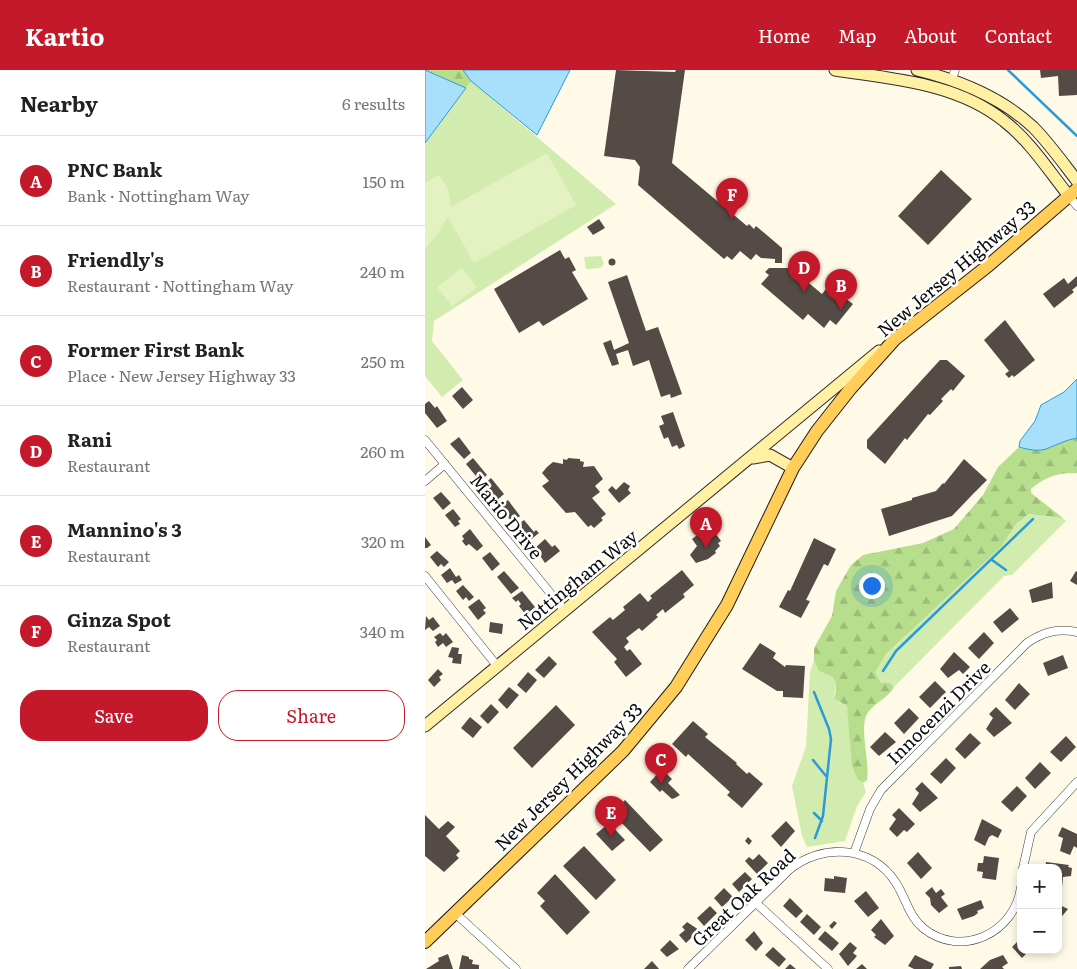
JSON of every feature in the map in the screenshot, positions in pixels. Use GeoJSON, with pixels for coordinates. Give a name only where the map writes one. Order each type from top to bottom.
{"type":"FeatureCollection","features":[{"type":"Feature","properties":{"kind":"main road","name":"New Jersey Highway 33"},"geometry":{"type":"LineString","coordinates":[[425,942],[626,748],[670,694],[709,637],[727,605],[793,468],[833,409],[895,339],[1074,197]]}},
{"type":"Feature","properties":{"kind":"street"},"geometry":{"type":"LineString","coordinates":[[835,70],[941,88],[978,104],[1004,121],[1027,143],[1074,197]]}},
{"type":"Feature","properties":{"kind":"street"},"geometry":{"type":"LineString","coordinates":[[917,70],[954,75],[1009,108],[1034,128],[1077,181]]}},
{"type":"Feature","properties":{"kind":"street"},"geometry":{"type":"LineString","coordinates":[[941,88],[954,75]]}},
{"type":"Feature","properties":{"kind":"street"},"geometry":{"type":"LineString","coordinates":[[954,75],[956,94]]}},
{"type":"Feature","properties":{"kind":"street","name":"Nottingham Way"},"geometry":{"type":"LineString","coordinates":[[425,726],[751,458],[767,442],[895,339]]}},
{"type":"Feature","properties":{"kind":"street","name":"Mario Drive"},"geometry":{"type":"LineString","coordinates":[[425,440],[565,611]]}},
{"type":"Feature","properties":{"kind":"street"},"geometry":{"type":"LineString","coordinates":[[751,458],[770,455],[793,468]]}},
{"type":"Feature","properties":{"kind":"street"},"geometry":{"type":"LineString","coordinates":[[425,481],[445,464]]}},
{"type":"Feature","properties":{"kind":"street"},"geometry":{"type":"LineString","coordinates":[[425,576],[498,667]]}},
{"type":"Feature","properties":{"kind":"street","name":"Innocenzi Drive"},"geometry":{"type":"LineString","coordinates":[[855,853],[869,808],[881,790],[1027,643],[1036,637],[1055,630],[1077,632]]}},
{"type":"Feature","properties":{"kind":"street"},"geometry":{"type":"LineString","coordinates":[[1024,864],[1031,832],[1077,782]]}},
{"type":"Feature","properties":{"kind":"street","name":"Great Oak Road"},"geometry":{"type":"LineString","coordinates":[[688,969],[789,870],[808,857],[831,851],[855,853],[871,860],[889,873],[902,892],[910,913],[924,928],[938,937],[953,941],[979,939],[1002,926],[1015,910],[1017,902]]}},
{"type":"Feature","properties":{"kind":"street"},"geometry":{"type":"LineString","coordinates":[[756,903],[828,969]]}},
{"type":"Feature","properties":{"kind":"street"},"geometry":{"type":"LineString","coordinates":[[455,913],[516,969]]}},
{"type":"Feature","properties":{"kind":"green space"},"geometry":{"type":"Polygon","coordinates":[[[426,70],[463,70],[471,81],[466,88],[426,70]]]}},
{"type":"Feature","properties":{"kind":"green space"},"geometry":{"type":"Polygon","coordinates":[[[471,81],[616,204],[434,321],[432,341],[463,380],[442,397],[425,376],[425,143],[471,81]]]}},
{"type":"Feature","properties":{"kind":"green space"},"geometry":{"type":"Polygon","coordinates":[[[547,153],[576,205],[474,263],[448,217],[425,249],[425,183],[439,175],[448,189],[451,207],[547,153]]]}},
{"type":"Feature","properties":{"kind":"green space"},"geometry":{"type":"Polygon","coordinates":[[[601,256],[604,264],[600,268],[586,269],[584,257],[601,256]]]}},
{"type":"Feature","properties":{"kind":"green space"},"geometry":{"type":"Polygon","coordinates":[[[462,268],[477,287],[452,306],[437,287],[462,268]]]}},
{"type":"Feature","properties":{"kind":"green space"},"geometry":{"type":"Polygon","coordinates":[[[1077,438],[1077,473],[1064,473],[1052,476],[1041,481],[1031,489],[1031,493],[1063,518],[1029,514],[1016,524],[1002,546],[886,654],[875,672],[881,683],[890,683],[894,687],[867,714],[864,736],[868,773],[867,780],[863,783],[858,780],[852,766],[847,706],[835,699],[836,684],[833,677],[819,671],[814,661],[814,648],[832,616],[836,591],[851,565],[863,555],[923,543],[954,529],[983,495],[998,467],[1019,447],[1046,449],[1056,443],[1077,438]]]}},
{"type":"Feature","properties":{"kind":"green space"},"geometry":{"type":"Polygon","coordinates":[[[1029,514],[1063,518],[1066,521],[1012,575],[1004,576],[894,687],[890,683],[881,683],[874,672],[886,654],[1002,546],[1016,524],[1029,514]]]}},
{"type":"Feature","properties":{"kind":"green space"},"geometry":{"type":"Polygon","coordinates":[[[814,661],[819,671],[833,677],[836,684],[834,694],[839,702],[847,706],[858,780],[863,783],[866,792],[857,806],[845,841],[807,847],[802,836],[792,786],[806,747],[810,671],[814,661]]]}},
{"type":"Feature","properties":{"kind":"water"},"geometry":{"type":"Polygon","coordinates":[[[425,70],[466,88],[425,143],[425,70]]]}},
{"type":"Feature","properties":{"kind":"water"},"geometry":{"type":"Polygon","coordinates":[[[463,70],[570,70],[537,135],[471,81],[463,70]]]}},
{"type":"Feature","properties":{"kind":"water"},"geometry":{"type":"Polygon","coordinates":[[[1077,379],[1077,438],[1043,450],[1019,447],[1020,441],[1035,421],[1041,405],[1064,392],[1077,379]]]}},
{"type":"Feature","properties":{"kind":"building"},"geometry":{"type":"Polygon","coordinates":[[[616,70],[675,72],[676,70],[685,70],[672,163],[747,226],[749,224],[754,229],[756,226],[782,248],[782,263],[775,263],[775,259],[761,258],[756,254],[751,260],[740,251],[732,260],[727,256],[724,259],[638,185],[640,167],[635,160],[604,156],[616,70]]]}},
{"type":"Feature","properties":{"kind":"building"},"geometry":{"type":"Polygon","coordinates":[[[1040,70],[1077,70],[1077,95],[1059,96],[1058,76],[1041,78],[1040,70]]]}},
{"type":"Feature","properties":{"kind":"building"},"geometry":{"type":"Polygon","coordinates":[[[941,170],[972,199],[928,245],[898,216],[941,170]]]}},
{"type":"Feature","properties":{"kind":"building"},"geometry":{"type":"Polygon","coordinates":[[[599,219],[605,228],[593,235],[587,227],[599,219]]]}},
{"type":"Feature","properties":{"kind":"building"},"geometry":{"type":"Polygon","coordinates":[[[560,250],[565,259],[569,257],[576,270],[572,272],[588,299],[543,326],[539,321],[519,333],[494,289],[560,250]]]}},
{"type":"Feature","properties":{"kind":"building"},"geometry":{"type":"Polygon","coordinates":[[[612,259],[615,262],[612,265],[609,262],[612,259]]]}},
{"type":"Feature","properties":{"kind":"building"},"geometry":{"type":"Polygon","coordinates":[[[769,268],[791,268],[822,294],[826,289],[841,302],[845,298],[853,304],[836,325],[830,320],[824,328],[808,314],[803,320],[761,284],[769,275],[765,272],[769,268]]]}},
{"type":"Feature","properties":{"kind":"building"},"geometry":{"type":"Polygon","coordinates":[[[627,275],[646,331],[658,327],[682,394],[671,398],[670,394],[661,397],[649,360],[633,366],[628,350],[616,354],[619,364],[612,366],[603,343],[611,340],[614,350],[629,343],[608,282],[627,275]]]}},
{"type":"Feature","properties":{"kind":"building"},"geometry":{"type":"Polygon","coordinates":[[[1077,276],[1077,286],[1072,290],[1074,292],[1054,308],[1043,294],[1064,278],[1068,284],[1077,276]]]}},
{"type":"Feature","properties":{"kind":"building"},"geometry":{"type":"Polygon","coordinates":[[[1005,320],[1035,360],[1014,377],[1012,375],[1009,378],[1005,374],[1009,371],[984,340],[1005,320]]]}},
{"type":"Feature","properties":{"kind":"building"},"geometry":{"type":"Polygon","coordinates":[[[940,360],[947,360],[965,376],[953,391],[951,389],[941,399],[943,401],[930,415],[928,414],[907,440],[905,438],[885,464],[867,448],[867,440],[940,360]]]}},
{"type":"Feature","properties":{"kind":"building"},"geometry":{"type":"Polygon","coordinates":[[[462,387],[473,400],[463,409],[452,396],[462,387]]]}},
{"type":"Feature","properties":{"kind":"building"},"geometry":{"type":"Polygon","coordinates":[[[429,401],[435,408],[437,406],[447,421],[437,428],[425,413],[425,404],[429,401]]]}},
{"type":"Feature","properties":{"kind":"building"},"geometry":{"type":"Polygon","coordinates":[[[673,412],[685,446],[679,449],[677,445],[672,447],[668,437],[664,439],[659,426],[664,424],[661,416],[673,412]]]}},
{"type":"Feature","properties":{"kind":"building"},"geometry":{"type":"Polygon","coordinates":[[[459,437],[471,453],[464,459],[450,444],[459,437]]]}},
{"type":"Feature","properties":{"kind":"building"},"geometry":{"type":"Polygon","coordinates":[[[473,458],[487,475],[480,481],[466,464],[473,458]]]}},
{"type":"Feature","properties":{"kind":"building"},"geometry":{"type":"Polygon","coordinates":[[[568,458],[580,459],[580,461],[584,462],[583,467],[594,466],[603,479],[595,486],[600,492],[592,498],[606,514],[601,518],[603,520],[594,528],[591,525],[588,527],[575,512],[566,513],[542,486],[549,481],[542,473],[547,467],[553,462],[563,464],[563,459],[567,460],[568,458]]]}},
{"type":"Feature","properties":{"kind":"building"},"geometry":{"type":"Polygon","coordinates":[[[964,459],[987,480],[952,516],[889,536],[881,509],[936,491],[964,459]]]}},
{"type":"Feature","properties":{"kind":"building"},"geometry":{"type":"Polygon","coordinates":[[[491,478],[504,494],[496,501],[482,486],[491,478]]]}},
{"type":"Feature","properties":{"kind":"building"},"geometry":{"type":"Polygon","coordinates":[[[624,482],[630,486],[628,490],[631,493],[619,503],[608,490],[612,486],[616,490],[624,482]]]}},
{"type":"Feature","properties":{"kind":"building"},"geometry":{"type":"Polygon","coordinates":[[[441,492],[451,503],[443,510],[433,498],[441,492]]]}},
{"type":"Feature","properties":{"kind":"building"},"geometry":{"type":"Polygon","coordinates":[[[508,500],[520,516],[512,522],[500,507],[508,500]]]}},
{"type":"Feature","properties":{"kind":"building"},"geometry":{"type":"Polygon","coordinates":[[[453,509],[461,519],[458,521],[460,524],[455,527],[445,515],[453,509]]]}},
{"type":"Feature","properties":{"kind":"building"},"geometry":{"type":"Polygon","coordinates":[[[524,520],[534,532],[536,530],[539,533],[529,541],[516,526],[524,520]]]}},
{"type":"Feature","properties":{"kind":"building"},"geometry":{"type":"Polygon","coordinates":[[[470,529],[483,546],[477,551],[469,544],[466,546],[462,541],[464,539],[462,536],[470,529]]]}},
{"type":"Feature","properties":{"kind":"building"},"geometry":{"type":"Polygon","coordinates":[[[700,533],[705,540],[716,534],[721,541],[718,543],[720,546],[715,551],[716,553],[708,559],[696,563],[690,555],[697,546],[692,539],[700,533]]]}},
{"type":"Feature","properties":{"kind":"building"},"geometry":{"type":"Polygon","coordinates":[[[425,537],[431,545],[427,548],[425,548],[425,537]]]}},
{"type":"Feature","properties":{"kind":"building"},"geometry":{"type":"Polygon","coordinates":[[[814,538],[836,549],[828,566],[824,564],[806,600],[810,601],[801,618],[779,607],[788,590],[790,591],[814,538]]]}},
{"type":"Feature","properties":{"kind":"building"},"geometry":{"type":"Polygon","coordinates":[[[545,539],[552,547],[555,545],[560,551],[545,563],[535,548],[545,539]]]}},
{"type":"Feature","properties":{"kind":"building"},"geometry":{"type":"Polygon","coordinates":[[[437,551],[449,562],[444,567],[441,564],[438,567],[430,557],[437,551]]]}},
{"type":"Feature","properties":{"kind":"building"},"geometry":{"type":"Polygon","coordinates":[[[490,552],[500,564],[492,571],[482,558],[490,552]]]}},
{"type":"Feature","properties":{"kind":"building"},"geometry":{"type":"Polygon","coordinates":[[[450,568],[456,577],[459,575],[462,580],[455,584],[452,580],[447,583],[441,575],[450,568]]]}},
{"type":"Feature","properties":{"kind":"building"},"geometry":{"type":"Polygon","coordinates":[[[682,570],[694,585],[683,594],[685,597],[665,613],[663,609],[656,615],[658,617],[642,631],[639,628],[626,638],[629,642],[624,647],[627,651],[630,649],[642,664],[626,677],[614,662],[617,659],[592,632],[610,617],[613,620],[625,610],[623,607],[640,593],[648,602],[652,598],[650,596],[682,570]]]}},
{"type":"Feature","properties":{"kind":"building"},"geometry":{"type":"Polygon","coordinates":[[[504,571],[519,588],[511,594],[497,577],[504,571]]]}},
{"type":"Feature","properties":{"kind":"building"},"geometry":{"type":"Polygon","coordinates":[[[1077,572],[1077,585],[1070,581],[1077,572]]]}},
{"type":"Feature","properties":{"kind":"building"},"geometry":{"type":"Polygon","coordinates":[[[1052,582],[1053,598],[1032,603],[1029,590],[1052,582]]]}},
{"type":"Feature","properties":{"kind":"building"},"geometry":{"type":"Polygon","coordinates":[[[463,585],[474,597],[469,601],[466,597],[463,600],[456,591],[463,585]]]}},
{"type":"Feature","properties":{"kind":"building"},"geometry":{"type":"Polygon","coordinates":[[[522,591],[535,607],[526,615],[519,606],[521,604],[518,600],[516,602],[512,598],[522,591]]]}},
{"type":"Feature","properties":{"kind":"building"},"geometry":{"type":"Polygon","coordinates":[[[479,599],[486,608],[483,610],[486,613],[478,620],[468,607],[479,599]]]}},
{"type":"Feature","properties":{"kind":"building"},"geometry":{"type":"Polygon","coordinates":[[[1010,608],[1019,619],[1002,633],[993,622],[1010,608]]]}},
{"type":"Feature","properties":{"kind":"building"},"geometry":{"type":"Polygon","coordinates":[[[426,616],[429,620],[433,617],[440,626],[433,631],[429,627],[425,630],[426,616]]]}},
{"type":"Feature","properties":{"kind":"building"},"geometry":{"type":"Polygon","coordinates":[[[490,622],[503,624],[502,634],[489,632],[490,622]]]}},
{"type":"Feature","properties":{"kind":"building"},"geometry":{"type":"Polygon","coordinates":[[[984,632],[994,643],[979,659],[968,648],[984,632]]]}},
{"type":"Feature","properties":{"kind":"building"},"geometry":{"type":"Polygon","coordinates":[[[440,633],[443,636],[446,633],[453,642],[446,647],[443,643],[438,647],[435,642],[437,640],[434,637],[440,633]]]}},
{"type":"Feature","properties":{"kind":"building"},"geometry":{"type":"Polygon","coordinates":[[[760,643],[776,653],[773,658],[785,667],[786,665],[805,666],[803,698],[783,697],[783,691],[777,691],[742,669],[760,643]]]}},
{"type":"Feature","properties":{"kind":"building"},"geometry":{"type":"Polygon","coordinates":[[[452,647],[459,648],[458,654],[462,654],[461,664],[452,663],[453,658],[448,657],[452,647]]]}},
{"type":"Feature","properties":{"kind":"building"},"geometry":{"type":"Polygon","coordinates":[[[954,652],[970,667],[963,674],[959,670],[948,678],[940,669],[954,652]]]}},
{"type":"Feature","properties":{"kind":"building"},"geometry":{"type":"Polygon","coordinates":[[[1063,655],[1068,668],[1048,676],[1043,663],[1063,655]]]}},
{"type":"Feature","properties":{"kind":"building"},"geometry":{"type":"Polygon","coordinates":[[[549,656],[557,664],[544,678],[535,670],[549,656]]]}},
{"type":"Feature","properties":{"kind":"building"},"geometry":{"type":"Polygon","coordinates":[[[438,669],[443,674],[439,677],[441,680],[434,687],[428,680],[438,669]]]}},
{"type":"Feature","properties":{"kind":"building"},"geometry":{"type":"Polygon","coordinates":[[[528,672],[537,680],[526,693],[517,685],[528,672]]]}},
{"type":"Feature","properties":{"kind":"building"},"geometry":{"type":"Polygon","coordinates":[[[935,681],[946,692],[930,708],[919,697],[935,681]]]}},
{"type":"Feature","properties":{"kind":"building"},"geometry":{"type":"Polygon","coordinates":[[[1019,683],[1030,694],[1015,710],[1005,700],[1019,683]]]}},
{"type":"Feature","properties":{"kind":"building"},"geometry":{"type":"Polygon","coordinates":[[[509,687],[519,695],[507,709],[498,700],[509,687]]]}},
{"type":"Feature","properties":{"kind":"building"},"geometry":{"type":"Polygon","coordinates":[[[491,704],[499,712],[488,724],[480,716],[491,704]]]}},
{"type":"Feature","properties":{"kind":"building"},"geometry":{"type":"Polygon","coordinates":[[[556,705],[575,725],[532,768],[513,748],[556,705]]]}},
{"type":"Feature","properties":{"kind":"building"},"geometry":{"type":"Polygon","coordinates":[[[996,707],[1012,723],[994,737],[986,729],[993,718],[989,714],[996,707]]]}},
{"type":"Feature","properties":{"kind":"building"},"geometry":{"type":"Polygon","coordinates":[[[909,708],[919,718],[904,734],[894,723],[909,708]]]}},
{"type":"Feature","properties":{"kind":"building"},"geometry":{"type":"Polygon","coordinates":[[[470,717],[482,727],[473,738],[461,728],[470,717]]]}},
{"type":"Feature","properties":{"kind":"building"},"geometry":{"type":"Polygon","coordinates":[[[693,721],[708,734],[705,737],[737,763],[747,774],[749,772],[763,784],[742,808],[727,795],[730,792],[688,754],[686,757],[672,744],[693,721]]]}},
{"type":"Feature","properties":{"kind":"building"},"geometry":{"type":"Polygon","coordinates":[[[885,732],[896,742],[879,756],[870,747],[885,732]]]}},
{"type":"Feature","properties":{"kind":"building"},"geometry":{"type":"Polygon","coordinates":[[[970,733],[981,743],[965,759],[955,749],[970,733]]]}},
{"type":"Feature","properties":{"kind":"building"},"geometry":{"type":"Polygon","coordinates":[[[1066,736],[1076,747],[1061,762],[1050,752],[1066,736]]]}},
{"type":"Feature","properties":{"kind":"building"},"geometry":{"type":"Polygon","coordinates":[[[946,758],[956,768],[941,784],[930,774],[946,758]]]}},
{"type":"Feature","properties":{"kind":"building"},"geometry":{"type":"Polygon","coordinates":[[[1040,762],[1051,773],[1035,789],[1025,778],[1040,762]]]}},
{"type":"Feature","properties":{"kind":"building"},"geometry":{"type":"Polygon","coordinates":[[[662,769],[672,779],[668,783],[680,795],[675,798],[672,799],[662,790],[660,792],[650,782],[662,769]]]}},
{"type":"Feature","properties":{"kind":"building"},"geometry":{"type":"Polygon","coordinates":[[[922,782],[938,798],[920,812],[912,804],[919,793],[915,789],[922,782]]]}},
{"type":"Feature","properties":{"kind":"building"},"geometry":{"type":"Polygon","coordinates":[[[1017,786],[1027,796],[1012,812],[1001,802],[1017,786]]]}},
{"type":"Feature","properties":{"kind":"building"},"geometry":{"type":"Polygon","coordinates":[[[625,800],[663,840],[650,852],[612,813],[625,800]]]}},
{"type":"Feature","properties":{"kind":"building"},"geometry":{"type":"Polygon","coordinates":[[[899,808],[915,824],[907,832],[904,830],[897,837],[889,829],[896,819],[892,815],[899,808]]]}},
{"type":"Feature","properties":{"kind":"building"},"geometry":{"type":"Polygon","coordinates":[[[425,815],[439,829],[448,821],[455,827],[446,836],[460,851],[456,855],[459,858],[444,872],[425,856],[425,815]]]}},
{"type":"Feature","properties":{"kind":"building"},"geometry":{"type":"Polygon","coordinates":[[[982,819],[1002,830],[998,838],[992,835],[989,837],[985,846],[974,840],[982,819]]]}},
{"type":"Feature","properties":{"kind":"building"},"geometry":{"type":"Polygon","coordinates":[[[786,821],[795,831],[781,847],[771,836],[786,821]]]}},
{"type":"Feature","properties":{"kind":"building"},"geometry":{"type":"Polygon","coordinates":[[[609,823],[625,840],[612,851],[596,834],[609,823]]]}},
{"type":"Feature","properties":{"kind":"building"},"geometry":{"type":"Polygon","coordinates":[[[1062,827],[1077,834],[1077,848],[1074,846],[1070,855],[1060,851],[1063,838],[1058,836],[1062,827]]]}},
{"type":"Feature","properties":{"kind":"building"},"geometry":{"type":"Polygon","coordinates":[[[748,837],[752,841],[749,845],[745,841],[748,837]]]}},
{"type":"Feature","properties":{"kind":"building"},"geometry":{"type":"Polygon","coordinates":[[[584,846],[616,880],[596,900],[563,866],[584,846]]]}},
{"type":"Feature","properties":{"kind":"building"},"geometry":{"type":"Polygon","coordinates":[[[918,852],[932,868],[921,879],[907,863],[918,852]]]}},
{"type":"Feature","properties":{"kind":"building"},"geometry":{"type":"Polygon","coordinates":[[[759,854],[768,863],[757,874],[745,861],[749,857],[753,860],[759,854]]]}},
{"type":"Feature","properties":{"kind":"building"},"geometry":{"type":"Polygon","coordinates":[[[984,856],[999,858],[996,880],[982,878],[983,872],[977,871],[978,863],[983,863],[984,856]]]}},
{"type":"Feature","properties":{"kind":"building"},"geometry":{"type":"Polygon","coordinates":[[[1046,862],[1061,864],[1046,864],[1046,862]]]}},
{"type":"Feature","properties":{"kind":"building"},"geometry":{"type":"Polygon","coordinates":[[[1062,864],[1069,865],[1068,867],[1072,868],[1071,876],[1063,877],[1062,887],[1062,864]]]}},
{"type":"Feature","properties":{"kind":"building"},"geometry":{"type":"Polygon","coordinates":[[[745,872],[752,879],[739,892],[732,884],[745,872]]]}},
{"type":"Feature","properties":{"kind":"building"},"geometry":{"type":"Polygon","coordinates":[[[555,874],[590,912],[567,935],[540,906],[545,901],[537,893],[555,874]]]}},
{"type":"Feature","properties":{"kind":"building"},"geometry":{"type":"Polygon","coordinates":[[[834,876],[847,878],[845,893],[824,891],[825,878],[834,879],[834,876]]]}},
{"type":"Feature","properties":{"kind":"building"},"geometry":{"type":"Polygon","coordinates":[[[932,887],[936,893],[941,889],[945,894],[941,897],[948,906],[939,913],[931,905],[930,898],[925,893],[932,887]]]}},
{"type":"Feature","properties":{"kind":"building"},"geometry":{"type":"Polygon","coordinates":[[[724,888],[733,897],[722,907],[714,898],[724,888]]]}},
{"type":"Feature","properties":{"kind":"building"},"geometry":{"type":"Polygon","coordinates":[[[866,891],[879,908],[868,917],[854,901],[866,891]]]}},
{"type":"Feature","properties":{"kind":"building"},"geometry":{"type":"Polygon","coordinates":[[[790,898],[803,911],[796,918],[783,906],[790,898]]]}},
{"type":"Feature","properties":{"kind":"building"},"geometry":{"type":"Polygon","coordinates":[[[981,900],[984,908],[977,911],[978,913],[974,916],[962,920],[957,909],[981,900]]]}},
{"type":"Feature","properties":{"kind":"building"},"geometry":{"type":"Polygon","coordinates":[[[710,906],[717,913],[704,926],[697,918],[710,906]]]}},
{"type":"Feature","properties":{"kind":"building"},"geometry":{"type":"Polygon","coordinates":[[[1062,906],[1068,909],[1062,916],[1062,906]]]}},
{"type":"Feature","properties":{"kind":"building"},"geometry":{"type":"Polygon","coordinates":[[[807,914],[821,927],[814,935],[800,922],[807,914]]]}},
{"type":"Feature","properties":{"kind":"building"},"geometry":{"type":"Polygon","coordinates":[[[881,919],[894,936],[885,945],[874,937],[876,935],[871,930],[881,919]]]}},
{"type":"Feature","properties":{"kind":"building"},"geometry":{"type":"Polygon","coordinates":[[[834,921],[837,923],[832,929],[829,926],[834,921]]]}},
{"type":"Feature","properties":{"kind":"building"},"geometry":{"type":"Polygon","coordinates":[[[687,922],[699,930],[686,943],[679,935],[685,930],[682,927],[687,922]]]}},
{"type":"Feature","properties":{"kind":"building"},"geometry":{"type":"Polygon","coordinates":[[[754,931],[763,943],[756,951],[745,940],[754,931]]]}},
{"type":"Feature","properties":{"kind":"building"},"geometry":{"type":"Polygon","coordinates":[[[825,931],[839,943],[832,951],[818,939],[825,931]]]}},
{"type":"Feature","properties":{"kind":"building"},"geometry":{"type":"Polygon","coordinates":[[[670,940],[679,949],[667,957],[660,950],[670,940]]]}},
{"type":"Feature","properties":{"kind":"building"},"geometry":{"type":"Polygon","coordinates":[[[850,942],[857,948],[853,953],[857,956],[848,966],[839,954],[850,942]]]}},
{"type":"Feature","properties":{"kind":"building"},"geometry":{"type":"Polygon","coordinates":[[[1017,942],[1017,952],[1012,947],[1017,942]]]}},
{"type":"Feature","properties":{"kind":"building"},"geometry":{"type":"Polygon","coordinates":[[[773,947],[786,959],[779,967],[765,955],[773,947]]]}},
{"type":"Feature","properties":{"kind":"building"},"geometry":{"type":"Polygon","coordinates":[[[448,954],[453,969],[426,969],[439,961],[438,958],[448,954]]]}},
{"type":"Feature","properties":{"kind":"building"},"geometry":{"type":"Polygon","coordinates":[[[462,955],[473,960],[472,964],[479,965],[479,969],[459,969],[462,955]]]}},
{"type":"Feature","properties":{"kind":"building"},"geometry":{"type":"Polygon","coordinates":[[[915,955],[934,964],[931,969],[914,969],[908,966],[915,955]]]}},
{"type":"Feature","properties":{"kind":"building"},"geometry":{"type":"Polygon","coordinates":[[[1003,955],[1008,963],[1002,967],[1004,969],[980,969],[990,960],[1003,955]]]}},
{"type":"Feature","properties":{"kind":"building"},"geometry":{"type":"Polygon","coordinates":[[[652,961],[659,969],[644,969],[652,961]]]}},
{"type":"Feature","properties":{"kind":"building"},"geometry":{"type":"Polygon","coordinates":[[[790,964],[796,969],[785,969],[790,964]]]}},
{"type":"Feature","properties":{"kind":"building"},"geometry":{"type":"Polygon","coordinates":[[[862,964],[867,969],[856,969],[862,964]]]}},
{"type":"Feature","properties":{"kind":"building"},"geometry":{"type":"Polygon","coordinates":[[[961,966],[962,969],[949,969],[949,967],[961,966]]]}},
{"type":"Feature","properties":{"kind":"waterway"},"geometry":{"type":"LineString","coordinates":[[1008,70],[1077,136]]}},
{"type":"Feature","properties":{"kind":"waterway"},"geometry":{"type":"LineString","coordinates":[[883,671],[896,651],[1033,519]]}},
{"type":"Feature","properties":{"kind":"waterway"},"geometry":{"type":"LineString","coordinates":[[992,560],[1006,570]]}},
{"type":"Feature","properties":{"kind":"waterway"},"geometry":{"type":"LineString","coordinates":[[814,692],[829,729],[831,739],[823,816],[815,838]]}},
{"type":"Feature","properties":{"kind":"waterway"},"geometry":{"type":"LineString","coordinates":[[813,760],[826,776]]}},
{"type":"Feature","properties":{"kind":"waterway"},"geometry":{"type":"LineString","coordinates":[[814,813],[822,821]]}},
{"type":"Feature","properties":{"kind":"place","name":"Ginza Spot"},"geometry":{"type":"Point","coordinates":[732,219]}},
{"type":"Feature","properties":{"kind":"place","name":"Rani"},"geometry":{"type":"Point","coordinates":[804,292]}},
{"type":"Feature","properties":{"kind":"place","name":"Friendly's"},"geometry":{"type":"Point","coordinates":[841,310]}},
{"type":"Feature","properties":{"kind":"place","name":"PNC Bank"},"geometry":{"type":"Point","coordinates":[706,548]}},
{"type":"Feature","properties":{"kind":"place","name":"Former First Bank"},"geometry":{"type":"Point","coordinates":[661,784]}},
{"type":"Feature","properties":{"kind":"place","name":"Mannino's 3"},"geometry":{"type":"Point","coordinates":[611,837]}}]}
